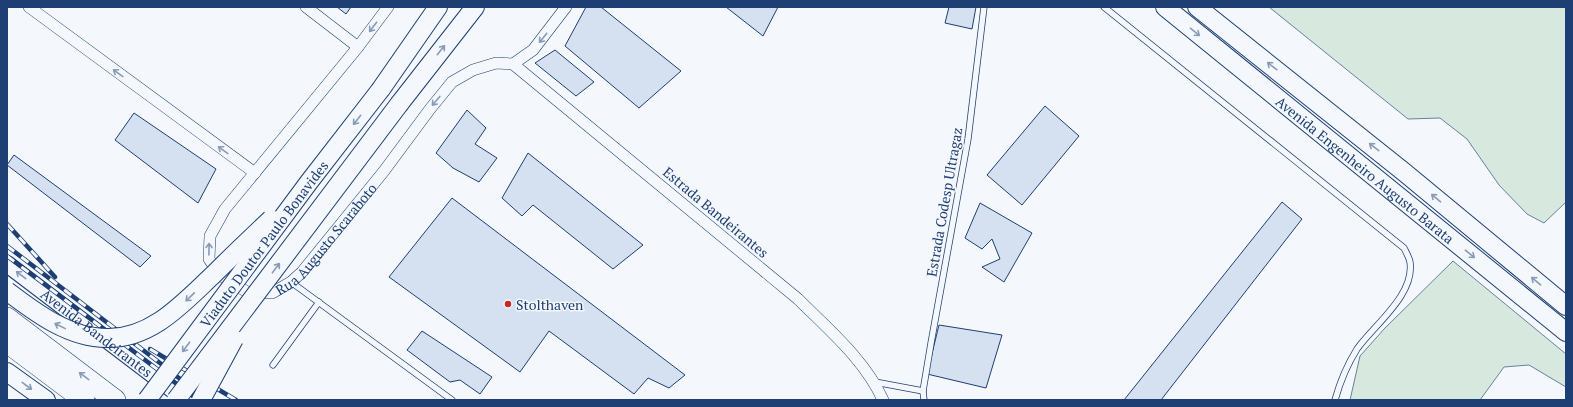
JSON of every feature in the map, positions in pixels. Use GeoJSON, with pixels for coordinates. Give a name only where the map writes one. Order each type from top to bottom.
{"type":"FeatureCollection","features":[{"type":"Feature","properties":{"kind":"highway"},"geometry":{"type":"LineString","coordinates":[[7,318],[115,400]]}},
{"type":"Feature","properties":{"kind":"highway"},"geometry":{"type":"LineString","coordinates":[[7,342],[84,400]]}},
{"type":"Feature","properties":{"kind":"main road"},"geometry":{"type":"LineString","coordinates":[[418,35],[430,7]]}},
{"type":"Feature","properties":{"kind":"main road"},"geometry":{"type":"LineString","coordinates":[[418,35],[438,7]]}},
{"type":"Feature","properties":{"kind":"main road"},"geometry":{"type":"LineString","coordinates":[[176,400],[400,103],[475,7]]}},
{"type":"Feature","properties":{"kind":"main road","name":"Avenida Engenheiro Augusto Barata"},"geometry":{"type":"LineString","coordinates":[[1165,7],[1566,332]]}},
{"type":"Feature","properties":{"kind":"main road","name":"Avenida Engenheiro Augusto Barata"},"geometry":{"type":"LineString","coordinates":[[1197,7],[1398,167],[1566,306]]}},
{"type":"Feature","properties":{"kind":"main road","name":"Viaduto Doutor Paulo Bonavides"},"geometry":{"type":"LineString","coordinates":[[147,400],[309,182],[381,89],[418,35]]}},
{"type":"Feature","properties":{"kind":"main road"},"geometry":{"type":"LineString","coordinates":[[7,291],[47,320],[69,330],[88,336],[108,338],[132,335],[154,326],[176,310],[309,182]]}},
{"type":"Feature","properties":{"kind":"main road","name":"Avenida Bandeirantes"},"geometry":{"type":"LineString","coordinates":[[7,264],[186,400]]}},
{"type":"Feature","properties":{"kind":"main road"},"geometry":{"type":"LineString","coordinates":[[201,400],[263,286]]}},
{"type":"Feature","properties":{"kind":"main road"},"geometry":{"type":"LineString","coordinates":[[7,372],[46,400]]}},
{"type":"Feature","properties":{"kind":"street"},"geometry":{"type":"LineString","coordinates":[[29,7],[255,173]]}},
{"type":"Feature","properties":{"kind":"street"},"geometry":{"type":"LineString","coordinates":[[306,7],[358,46]]}},
{"type":"Feature","properties":{"kind":"street","name":"Rua Augusto Scaraboto"},"geometry":{"type":"LineString","coordinates":[[388,7],[225,209],[210,236],[209,259],[220,275],[247,292],[272,293],[290,282],[302,272],[384,171],[452,82],[473,70],[496,63],[513,64]]}},
{"type":"Feature","properties":{"kind":"street"},"geometry":{"type":"LineString","coordinates":[[513,64],[533,50],[566,7]]}},
{"type":"Feature","properties":{"kind":"street","name":"Estrada Bandeirantes"},"geometry":{"type":"LineString","coordinates":[[513,64],[798,299],[840,342],[875,382],[883,400]]}},
{"type":"Feature","properties":{"kind":"lane","name":"Estrada Codesp Ultragaz"},"geometry":{"type":"LineString","coordinates":[[924,400],[923,391],[968,139],[984,7]]}},
{"type":"Feature","properties":{"kind":"lane"},"geometry":{"type":"LineString","coordinates":[[1104,7],[1404,248],[1410,262],[1409,277],[1402,294],[1357,349],[1346,368],[1335,400]]}},
{"type":"Feature","properties":{"kind":"lane"},"geometry":{"type":"LineString","coordinates":[[290,282],[452,400]]}},
{"type":"Feature","properties":{"kind":"lane"},"geometry":{"type":"LineString","coordinates":[[273,365],[319,302]]}},
{"type":"Feature","properties":{"kind":"lane"},"geometry":{"type":"LineString","coordinates":[[875,382],[923,391]]}},
{"type":"Feature","properties":{"kind":"shaded area"},"geometry":{"type":"Polygon","coordinates":[[[1269,7],[1566,7],[1566,202],[1544,223],[1527,214],[1499,185],[1467,139],[1440,118],[1408,119],[1269,7]]]}},
{"type":"Feature","properties":{"kind":"shaded area"},"geometry":{"type":"Polygon","coordinates":[[[1453,261],[1566,354],[1566,387],[1529,365],[1504,367],[1480,400],[1350,400],[1360,356],[1385,328],[1453,261]]]}},
{"type":"Feature","properties":{"kind":"building"},"geometry":{"type":"Polygon","coordinates":[[[337,7],[351,7],[346,14],[337,7]]]}},
{"type":"Feature","properties":{"kind":"building"},"geometry":{"type":"Polygon","coordinates":[[[586,7],[601,7],[681,71],[639,108],[565,46],[586,7]]]}},
{"type":"Feature","properties":{"kind":"building"},"geometry":{"type":"Polygon","coordinates":[[[726,7],[778,7],[763,36],[726,7]]]}},
{"type":"Feature","properties":{"kind":"building"},"geometry":{"type":"Polygon","coordinates":[[[949,7],[976,7],[972,29],[945,23],[949,7]]]}},
{"type":"Feature","properties":{"kind":"building"},"geometry":{"type":"Polygon","coordinates":[[[555,50],[594,82],[576,96],[535,63],[555,50]]]}},
{"type":"Feature","properties":{"kind":"building"},"geometry":{"type":"Polygon","coordinates":[[[1045,106],[1079,136],[1022,205],[987,175],[1045,106]]]}},
{"type":"Feature","properties":{"kind":"building"},"geometry":{"type":"Polygon","coordinates":[[[467,110],[486,128],[475,144],[497,158],[479,182],[453,168],[436,153],[467,110]]]}},
{"type":"Feature","properties":{"kind":"building"},"geometry":{"type":"Polygon","coordinates":[[[134,113],[216,169],[198,203],[115,140],[134,113]]]}},
{"type":"Feature","properties":{"kind":"building"},"geometry":{"type":"Polygon","coordinates":[[[528,153],[643,245],[613,269],[533,205],[522,216],[502,198],[528,153]]]}},
{"type":"Feature","properties":{"kind":"building"},"geometry":{"type":"Polygon","coordinates":[[[14,155],[151,256],[140,267],[7,165],[14,155]]]}},
{"type":"Feature","properties":{"kind":"building","name":"Stolthaven"},"geometry":{"type":"Polygon","coordinates":[[[452,198],[685,375],[669,388],[648,378],[634,394],[549,331],[520,372],[389,277],[452,198]]]}},
{"type":"Feature","properties":{"kind":"building"},"geometry":{"type":"Polygon","coordinates":[[[1282,202],[1302,219],[1161,400],[1124,400],[1282,202]]]}},
{"type":"Feature","properties":{"kind":"building"},"geometry":{"type":"Polygon","coordinates":[[[980,203],[1032,233],[1004,282],[982,267],[1000,259],[992,239],[982,249],[965,238],[980,203]]]}},
{"type":"Feature","properties":{"kind":"building"},"geometry":{"type":"Polygon","coordinates":[[[939,325],[1002,335],[986,388],[927,374],[939,325]]]}},
{"type":"Feature","properties":{"kind":"building"},"geometry":{"type":"Polygon","coordinates":[[[422,331],[492,377],[480,394],[460,380],[450,382],[407,350],[422,331]]]}},
{"type":"Feature","properties":{"kind":"railway"},"geometry":{"type":"LineString","coordinates":[[7,224],[55,277]]}},
{"type":"Feature","properties":{"kind":"railway"},"geometry":{"type":"LineString","coordinates":[[7,246],[173,373]]}},
{"type":"Feature","properties":{"kind":"railway"},"geometry":{"type":"LineString","coordinates":[[7,256],[198,400]]}},
{"type":"Feature","properties":{"kind":"railway"},"geometry":{"type":"LineString","coordinates":[[150,349],[236,400]]}},
{"type":"Feature","properties":{"kind":"railway"},"geometry":{"type":"LineString","coordinates":[[169,371],[210,400]]}},
{"type":"Feature","properties":{"kind":"place","name":"Stolthaven"},"geometry":{"type":"Point","coordinates":[508,304]}}]}
